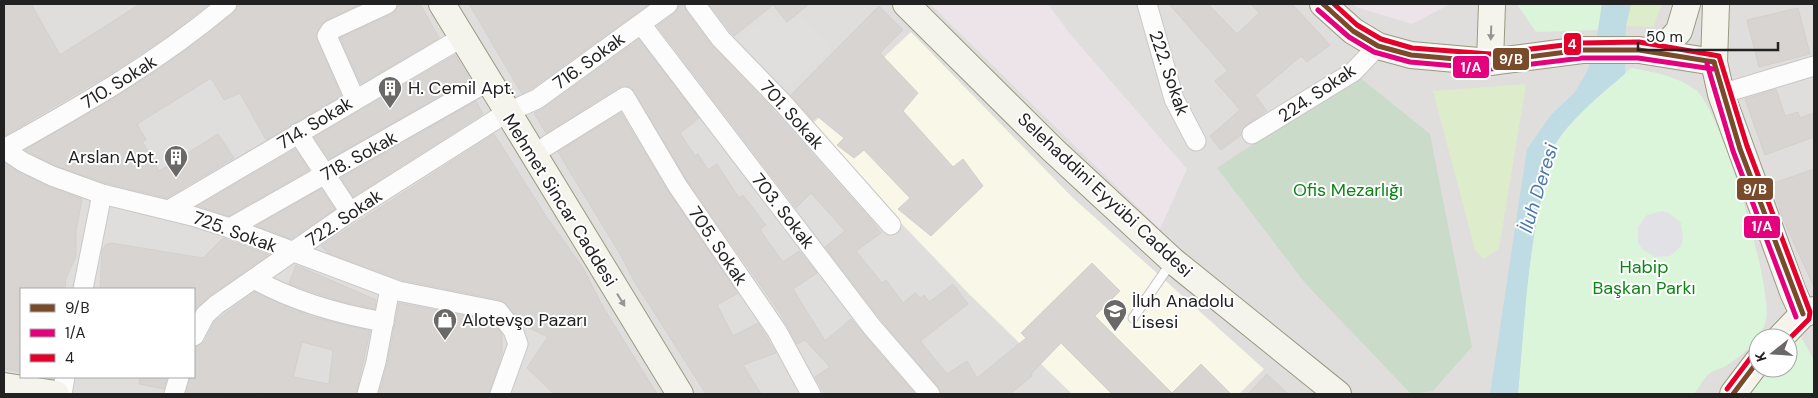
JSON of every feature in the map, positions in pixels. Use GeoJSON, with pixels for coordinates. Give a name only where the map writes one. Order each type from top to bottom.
{"type":"FeatureCollection","features":[{"type":"Feature","properties":{"kind":"street","name":"710. Sokak"},"geometry":{"type":"LineString","coordinates":[[4,149],[98,97],[185,39],[227,4]]}},
{"type":"Feature","properties":{"kind":"street"},"geometry":{"type":"LineString","coordinates":[[355,99],[327,36],[331,30],[387,4]]}},
{"type":"Feature","properties":{"kind":"street","name":"Mehmet Sincar Caddesi"},"geometry":{"type":"LineString","coordinates":[[442,4],[487,82],[680,394]]}},
{"type":"Feature","properties":{"kind":"street","name":"716. Sokak"},"geometry":{"type":"LineString","coordinates":[[506,113],[537,99],[644,15],[668,4]]}},
{"type":"Feature","properties":{"kind":"street","name":"701. Sokak"},"geometry":{"type":"LineString","coordinates":[[695,4],[721,39],[782,102],[891,225]]}},
{"type":"Feature","properties":{"kind":"street","name":"Selehaddini Eyyübi Caddesi"},"geometry":{"type":"LineString","coordinates":[[906,4],[1053,150],[1173,261],[1338,394]]}},
{"type":"Feature","properties":{"kind":"street","name":"222. Sokak"},"geometry":{"type":"LineString","coordinates":[[1147,4],[1174,99],[1196,141]]}},
{"type":"Feature","properties":{"kind":"street"},"geometry":{"type":"LineString","coordinates":[[1323,4],[1353,31],[1378,46],[1410,55],[1490,62],[1582,50],[1650,51],[1714,62]]}},
{"type":"Feature","properties":{"kind":"street"},"geometry":{"type":"LineString","coordinates":[[1490,62],[1492,4]]}},
{"type":"Feature","properties":{"kind":"street"},"geometry":{"type":"LineString","coordinates":[[1650,51],[1679,31],[1687,4]]}},
{"type":"Feature","properties":{"kind":"street"},"geometry":{"type":"LineString","coordinates":[[1716,4],[1714,62],[1721,94],[1786,274],[1809,312],[1791,328]]}},
{"type":"Feature","properties":{"kind":"street","name":"703. Sokak"},"geometry":{"type":"LineString","coordinates":[[644,15],[872,327],[930,394]]}},
{"type":"Feature","properties":{"kind":"street","name":"714. Sokak"},"geometry":{"type":"LineString","coordinates":[[169,210],[461,38]]}},
{"type":"Feature","properties":{"kind":"street","name":"224. Sokak"},"geometry":{"type":"LineString","coordinates":[[1252,134],[1353,72],[1378,46]]}},
{"type":"Feature","properties":{"kind":"street"},"geometry":{"type":"LineString","coordinates":[[1721,94],[1814,66]]}},
{"type":"Feature","properties":{"kind":"street","name":"718. Sokak"},"geometry":{"type":"LineString","coordinates":[[230,228],[487,82]]}},
{"type":"Feature","properties":{"kind":"street","name":"705. Sokak"},"geometry":{"type":"LineString","coordinates":[[532,155],[625,97],[678,185],[778,331],[811,394]]}},
{"type":"Feature","properties":{"kind":"street","name":"722. Sokak"},"geometry":{"type":"LineString","coordinates":[[195,334],[205,315],[216,305],[350,212],[506,113]]}},
{"type":"Feature","properties":{"kind":"street"},"geometry":{"type":"LineString","coordinates":[[298,134],[350,212]]}},
{"type":"Feature","properties":{"kind":"street","name":"725. Sokak"},"geometry":{"type":"LineString","coordinates":[[4,149],[23,162],[52,176],[102,194],[169,210],[230,228],[390,288],[498,311],[513,330],[518,344],[500,394]]}},
{"type":"Feature","properties":{"kind":"street"},"geometry":{"type":"LineString","coordinates":[[83,288],[102,194]]}},
{"type":"Feature","properties":{"kind":"street"},"geometry":{"type":"LineString","coordinates":[[254,279],[280,293],[308,304],[345,316],[384,322]]}},
{"type":"Feature","properties":{"kind":"street"},"geometry":{"type":"LineString","coordinates":[[367,394],[390,288]]}},
{"type":"Feature","properties":{"kind":"street"},"geometry":{"type":"LineString","coordinates":[[1733,394],[1748,374]]}},
{"type":"Feature","properties":{"kind":"street"},"geometry":{"type":"LineString","coordinates":[[62,394],[66,378]]}},
{"type":"Feature","properties":{"kind":"street"},"geometry":{"type":"LineString","coordinates":[[4,386],[56,394]]}},
{"type":"Feature","properties":{"kind":"lane"},"geometry":{"type":"LineString","coordinates":[[1133,318],[1173,261]]}},
{"type":"Feature","properties":{"kind":"shaded area"},"geometry":{"type":"Polygon","coordinates":[[[4,4],[1814,4],[1814,394],[4,394],[4,4]]]}},
{"type":"Feature","properties":{"kind":"shaded area"},"geometry":{"type":"Polygon","coordinates":[[[930,4],[1048,4],[1070,34],[1187,169],[1160,229],[930,4]]]}},
{"type":"Feature","properties":{"kind":"shaded area"},"geometry":{"type":"Polygon","coordinates":[[[1353,4],[1450,4],[1412,24],[1356,7],[1353,4]]]}},
{"type":"Feature","properties":{"kind":"shaded area"},"geometry":{"type":"Polygon","coordinates":[[[771,12],[787,26],[800,15],[832,48],[784,90],[739,40],[771,12]]]}},
{"type":"Feature","properties":{"kind":"shaded area"},"geometry":{"type":"Polygon","coordinates":[[[911,32],[1072,197],[1264,369],[1239,394],[1072,394],[970,295],[809,127],[911,32]]]}},
{"type":"Feature","properties":{"kind":"shaded area"},"geometry":{"type":"Polygon","coordinates":[[[1662,211],[1669,213],[1681,223],[1683,238],[1681,246],[1670,256],[1655,257],[1642,249],[1638,242],[1638,227],[1647,215],[1662,211]]]}},
{"type":"Feature","properties":{"kind":"green space"},"geometry":{"type":"Polygon","coordinates":[[[1517,4],[1602,4],[1598,30],[1536,32],[1517,4]]]}},
{"type":"Feature","properties":{"kind":"green space"},"geometry":{"type":"Polygon","coordinates":[[[1631,4],[1662,4],[1653,27],[1626,26],[1631,4]]]}},
{"type":"Feature","properties":{"kind":"green space","name":"Habip Başkan Parkı"},"geometry":{"type":"Polygon","coordinates":[[[1631,68],[1673,78],[1696,90],[1706,104],[1718,130],[1743,200],[1762,273],[1766,301],[1766,320],[1763,328],[1748,328],[1748,349],[1731,363],[1708,375],[1694,394],[1518,394],[1524,317],[1533,241],[1550,155],[1558,140],[1567,129],[1599,96],[1631,68]]]}},
{"type":"Feature","properties":{"kind":"green space","name":"Ofis Mezarlığı"},"geometry":{"type":"Polygon","coordinates":[[[1358,76],[1430,134],[1472,347],[1433,391],[1411,394],[1305,283],[1217,168],[1358,76]]]}},
{"type":"Feature","properties":{"kind":"green space"},"geometry":{"type":"Polygon","coordinates":[[[1526,84],[1499,249],[1483,259],[1475,250],[1433,91],[1526,84]]]}},
{"type":"Feature","properties":{"kind":"green space"},"geometry":{"type":"Polygon","coordinates":[[[1801,337],[1814,360],[1814,394],[1745,394],[1755,378],[1798,378],[1798,339],[1801,337]]]}},
{"type":"Feature","properties":{"kind":"water","name":"İluh Deresi"},"geometry":{"type":"Polygon","coordinates":[[[1602,4],[1631,4],[1626,26],[1625,74],[1595,99],[1565,130],[1552,150],[1533,241],[1518,394],[1490,394],[1527,149],[1551,115],[1575,92],[1588,70],[1602,4]]]}},
{"type":"Feature","properties":{"kind":"building"},"geometry":{"type":"Polygon","coordinates":[[[4,4],[31,4],[60,55],[140,4],[209,4],[168,36],[113,72],[4,136],[4,4]]]}},
{"type":"Feature","properties":{"kind":"building"},"geometry":{"type":"Polygon","coordinates":[[[238,4],[361,4],[326,20],[316,35],[341,96],[266,140],[240,93],[224,100],[211,78],[137,124],[146,140],[142,141],[159,171],[218,134],[234,158],[167,198],[105,183],[56,166],[25,150],[153,73],[234,13],[238,4]]]}},
{"type":"Feature","properties":{"kind":"building"},"geometry":{"type":"Polygon","coordinates":[[[398,4],[420,4],[439,38],[361,84],[340,38],[392,14],[398,4]]]}},
{"type":"Feature","properties":{"kind":"building"},"geometry":{"type":"Polygon","coordinates":[[[469,4],[649,4],[522,94],[469,4]]]}},
{"type":"Feature","properties":{"kind":"building"},"geometry":{"type":"Polygon","coordinates":[[[679,4],[684,4],[686,11],[713,47],[765,101],[881,233],[856,251],[882,283],[886,280],[903,303],[915,293],[921,298],[924,295],[929,302],[953,284],[968,304],[920,341],[947,374],[967,361],[977,378],[1026,338],[1021,333],[1092,263],[1120,291],[1095,316],[1172,393],[1201,364],[1231,394],[1112,394],[1061,343],[1031,374],[1032,376],[1010,394],[941,394],[938,387],[881,320],[825,247],[845,231],[811,193],[796,208],[657,26],[675,13],[679,4]]]}},
{"type":"Feature","properties":{"kind":"building"},"geometry":{"type":"Polygon","coordinates":[[[709,4],[809,4],[787,22],[773,5],[734,36],[709,4]]]}},
{"type":"Feature","properties":{"kind":"building"},"geometry":{"type":"Polygon","coordinates":[[[1169,4],[1208,4],[1237,34],[1259,13],[1251,4],[1292,4],[1330,45],[1307,62],[1301,56],[1255,95],[1267,111],[1246,125],[1241,135],[1221,150],[1210,136],[1240,110],[1215,81],[1228,71],[1169,4]]]}},
{"type":"Feature","properties":{"kind":"building"},"geometry":{"type":"Polygon","coordinates":[[[879,6],[903,30],[880,53],[918,93],[903,111],[953,167],[963,159],[983,186],[931,236],[898,209],[910,198],[864,150],[854,158],[837,145],[844,138],[817,116],[813,120],[791,95],[879,6]]]}},
{"type":"Feature","properties":{"kind":"building"},"geometry":{"type":"Polygon","coordinates":[[[1798,8],[1810,54],[1759,67],[1747,20],[1798,8]]]}},
{"type":"Feature","properties":{"kind":"building"},"geometry":{"type":"Polygon","coordinates":[[[639,39],[699,118],[680,133],[695,156],[698,154],[708,170],[717,164],[739,198],[743,195],[766,225],[760,230],[783,262],[799,251],[817,273],[793,289],[825,341],[851,319],[915,394],[825,394],[815,377],[830,367],[805,340],[797,344],[780,313],[686,179],[631,87],[619,87],[546,133],[534,113],[544,108],[639,39]]]}},
{"type":"Feature","properties":{"kind":"building"},"geometry":{"type":"Polygon","coordinates":[[[455,55],[470,79],[329,159],[314,137],[455,55]]]}},
{"type":"Feature","properties":{"kind":"building"},"geometry":{"type":"Polygon","coordinates":[[[1776,89],[1785,116],[1798,112],[1800,118],[1814,113],[1814,137],[1765,155],[1745,99],[1776,89]]]}},
{"type":"Feature","properties":{"kind":"building"},"geometry":{"type":"Polygon","coordinates":[[[476,101],[483,114],[353,197],[341,178],[476,101]]]}},
{"type":"Feature","properties":{"kind":"building"},"geometry":{"type":"Polygon","coordinates":[[[621,113],[668,191],[738,293],[717,305],[733,336],[758,323],[776,353],[743,365],[761,394],[706,394],[633,279],[620,254],[558,152],[621,113]]]}},
{"type":"Feature","properties":{"kind":"building"},"geometry":{"type":"Polygon","coordinates":[[[494,134],[546,216],[583,268],[604,309],[657,394],[554,394],[527,368],[548,337],[523,325],[506,304],[500,300],[401,280],[328,253],[321,246],[494,134]]]}},
{"type":"Feature","properties":{"kind":"building"},"geometry":{"type":"Polygon","coordinates":[[[295,149],[309,170],[229,216],[198,206],[295,149]]]}},
{"type":"Feature","properties":{"kind":"building"},"geometry":{"type":"Polygon","coordinates":[[[4,162],[47,186],[82,199],[76,231],[76,256],[66,278],[65,288],[20,288],[20,372],[4,369],[4,162]]]}},
{"type":"Feature","properties":{"kind":"building"},"geometry":{"type":"Polygon","coordinates":[[[1814,169],[1814,287],[1783,219],[1771,184],[1814,169]]]}},
{"type":"Feature","properties":{"kind":"building"},"geometry":{"type":"Polygon","coordinates":[[[321,189],[335,209],[291,239],[256,226],[321,189]]]}},
{"type":"Feature","properties":{"kind":"building"},"geometry":{"type":"Polygon","coordinates":[[[223,238],[269,255],[209,296],[195,311],[195,288],[100,288],[102,250],[111,243],[203,258],[223,238]]]}},
{"type":"Feature","properties":{"kind":"building"},"geometry":{"type":"Polygon","coordinates":[[[296,265],[376,300],[375,309],[336,300],[289,284],[296,265]]]}},
{"type":"Feature","properties":{"kind":"building"},"geometry":{"type":"Polygon","coordinates":[[[254,292],[313,317],[370,331],[356,394],[186,393],[190,378],[195,378],[195,346],[204,342],[214,322],[254,292]],[[302,342],[293,377],[329,384],[333,350],[302,342]]]}},
{"type":"Feature","properties":{"kind":"building","name":"Alotevşo Pazarı"},"geometry":{"type":"Polygon","coordinates":[[[399,303],[492,321],[502,334],[502,354],[489,394],[379,394],[399,303]]]}},
{"type":"Feature","properties":{"kind":"building"},"geometry":{"type":"Polygon","coordinates":[[[1267,374],[1288,394],[1248,394],[1267,374]]]}},
{"type":"Feature","properties":{"kind":"building"},"geometry":{"type":"Polygon","coordinates":[[[140,378],[167,378],[164,389],[139,384],[140,378]]]}},
{"type":"Feature","properties":{"kind":"transit line","name":"9/B"},"geometry":{"type":"LineString","coordinates":[[1323,4],[1353,31],[1378,46],[1411,55],[1490,62],[1582,50],[1639,50],[1714,62]]}},
{"type":"Feature","properties":{"kind":"transit line","name":"4"},"geometry":{"type":"LineString","coordinates":[[1334,4],[1357,25],[1381,39],[1412,48],[1490,54],[1581,43],[1639,42],[1719,56],[1747,146],[1810,312],[1809,319],[1798,330]]}},
{"type":"Feature","properties":{"kind":"transit line","name":"1/A"},"geometry":{"type":"LineString","coordinates":[[1318,10],[1349,37],[1374,52],[1410,62],[1490,69],[1582,58],[1638,58],[1713,69]]}},
{"type":"Feature","properties":{"kind":"transit line","name":"9/B"},"geometry":{"type":"LineString","coordinates":[[1714,62],[1740,149],[1803,314]]}},
{"type":"Feature","properties":{"kind":"transit line","name":"1/A"},"geometry":{"type":"LineString","coordinates":[[1707,64],[1733,151],[1796,317]]}},
{"type":"Feature","properties":{"kind":"transit line","name":"4"},"geometry":{"type":"LineString","coordinates":[[1727,389],[1748,361]]}},
{"type":"Feature","properties":{"kind":"transit line","name":"9/B"},"geometry":{"type":"LineString","coordinates":[[1733,394],[1748,374]]}},
{"type":"Feature","properties":{"kind":"place","name":"H. Cemil Apt."},"geometry":{"type":"Point","coordinates":[390,109]}},
{"type":"Feature","properties":{"kind":"place","name":"Arslan Apt."},"geometry":{"type":"Point","coordinates":[176,178]}},
{"type":"Feature","properties":{"kind":"place","name":"İluh Anadolu Lisesi"},"geometry":{"type":"Point","coordinates":[1115,332]}},
{"type":"Feature","properties":{"kind":"place","name":"Alotevşo Pazarı"},"geometry":{"type":"Point","coordinates":[445,341]}}]}
